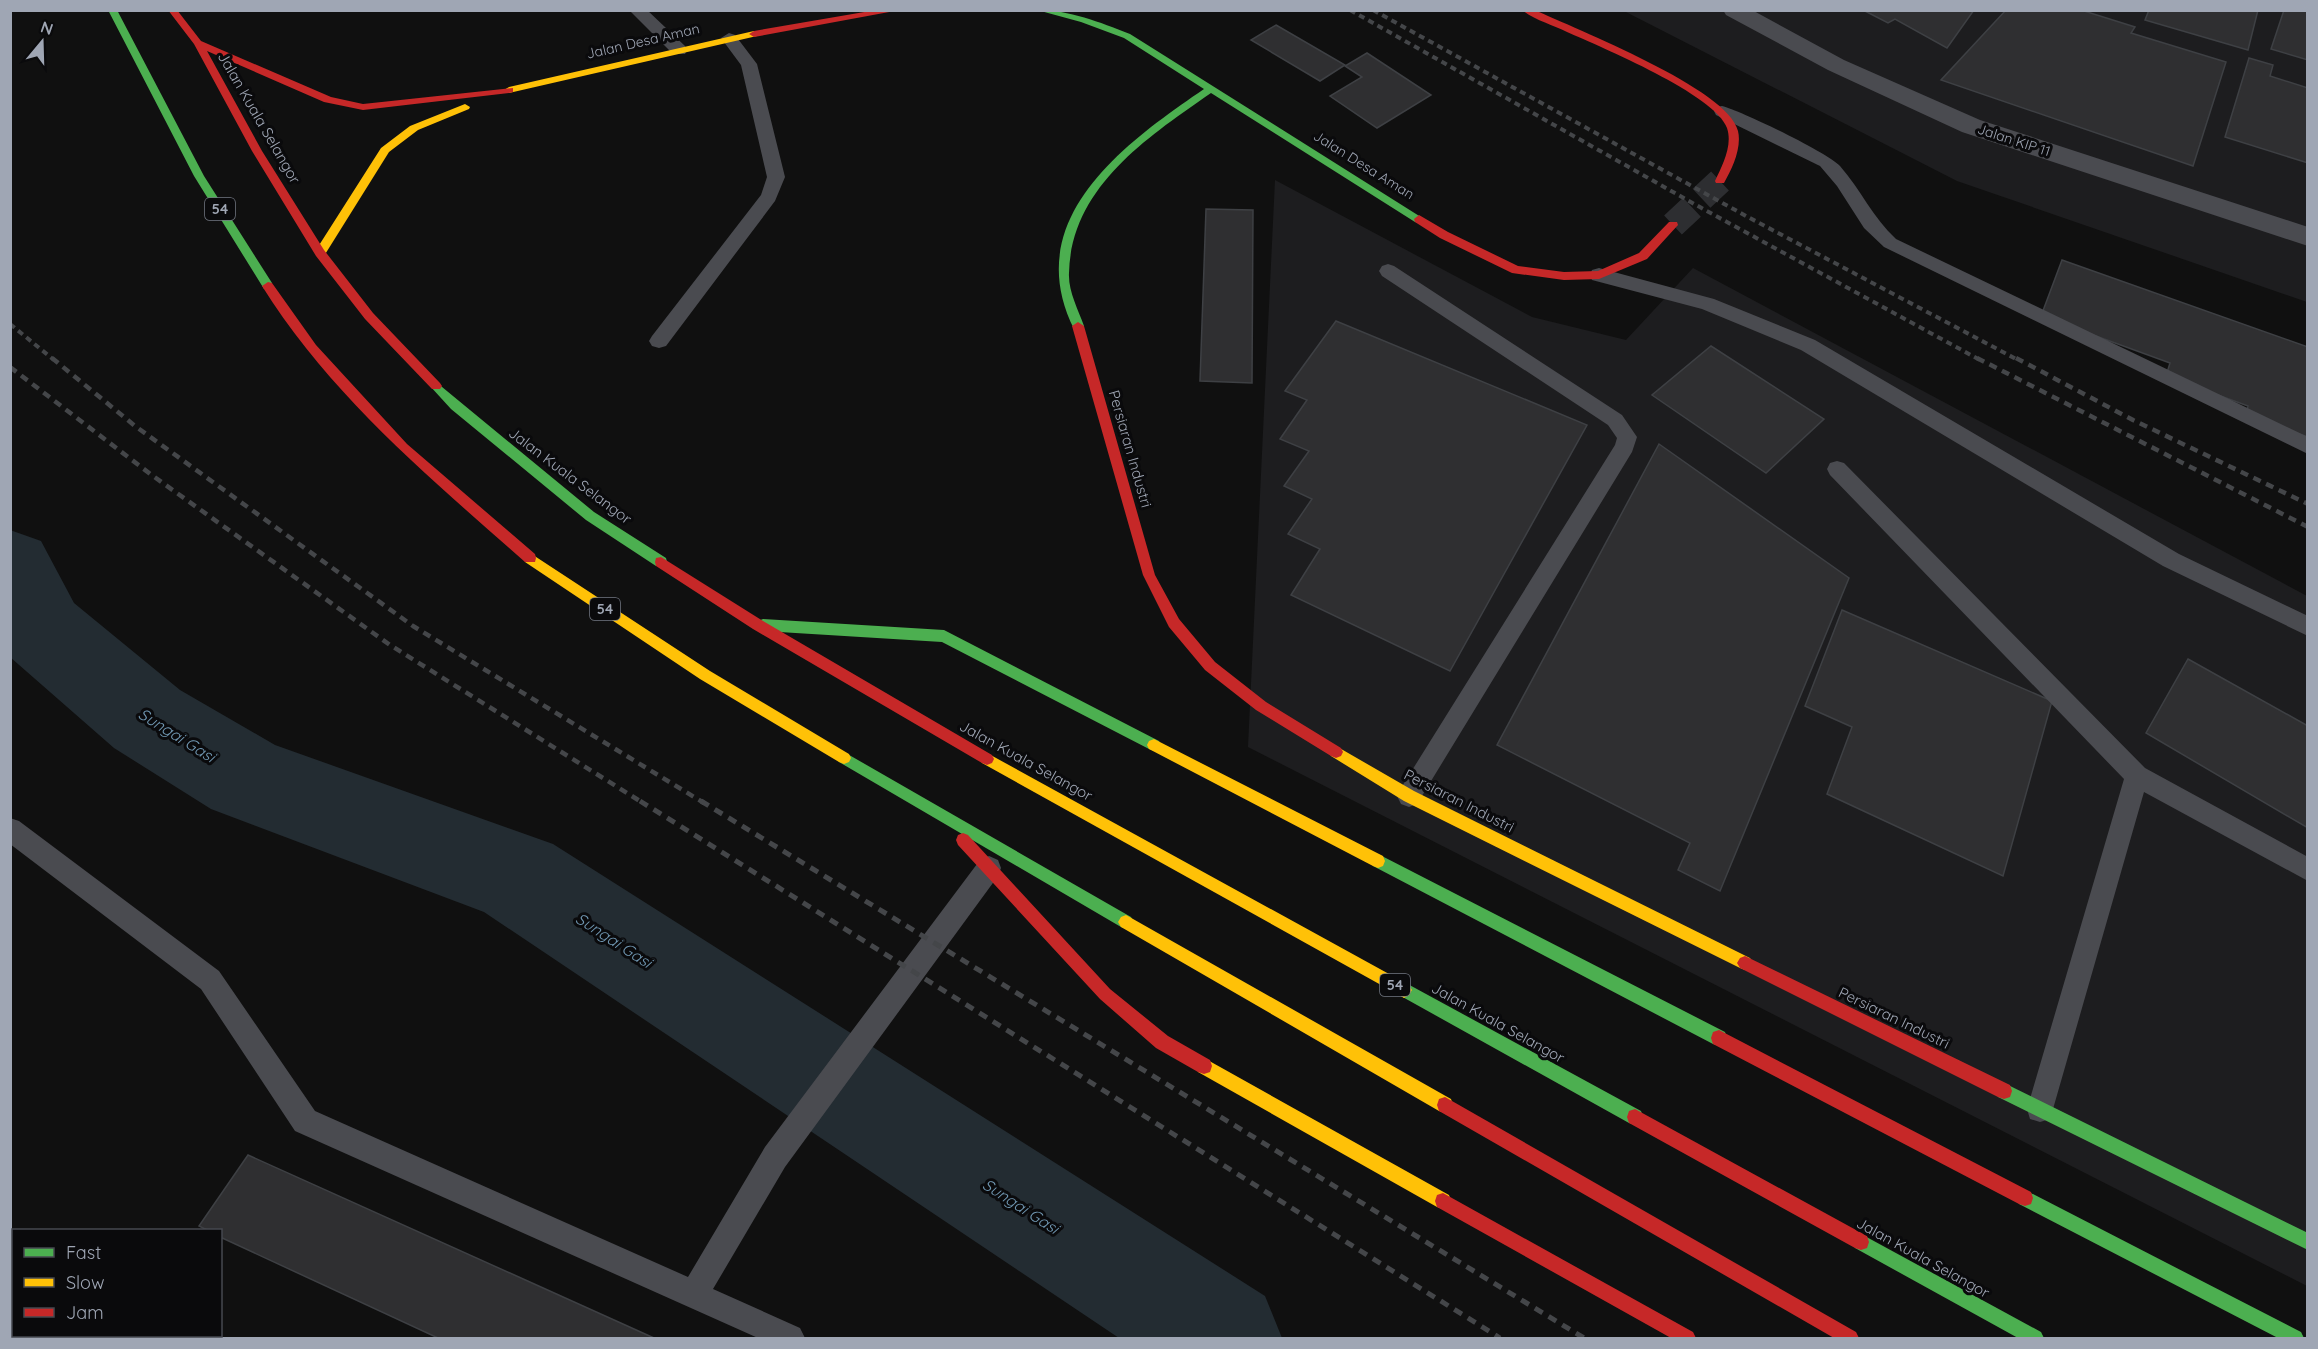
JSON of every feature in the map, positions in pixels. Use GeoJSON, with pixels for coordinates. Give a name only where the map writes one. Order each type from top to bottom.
{"type":"FeatureCollection","features":[{"type":"Feature","properties":{"kind":"main road","name":"54"},"geometry":{"type":"LineString","coordinates":[[112,10],[199,176],[262,278],[312,348],[402,447],[527,556],[705,675],[940,816],[1850,1338]]}},
{"type":"Feature","properties":{"kind":"main road","name":"Jalan Kuala Selangor"},"geometry":{"type":"LineString","coordinates":[[172,10],[198,43],[257,151],[320,253],[369,316],[455,406],[590,516],[758,625],[985,758],[2035,1338]]}},
{"type":"Feature","properties":{"kind":"main road","name":"Jalan Desa Aman"},"geometry":{"type":"LineString","coordinates":[[198,43],[328,100],[363,107],[506,91],[729,38],[896,10]]}},
{"type":"Feature","properties":{"kind":"main road","name":"Jalan Desa Aman"},"geometry":{"type":"LineString","coordinates":[[1041,10],[1084,20],[1127,36],[1444,235],[1516,270],[1564,276],[1599,275],[1643,256],[1673,225]]}},
{"type":"Feature","properties":{"kind":"main road"},"geometry":{"type":"LineString","coordinates":[[1526,10],[1670,78],[1699,94],[1722,111],[1730,123],[1734,136],[1731,159],[1720,181]]}},
{"type":"Feature","properties":{"kind":"main road","name":"Persiaran Industri"},"geometry":{"type":"LineString","coordinates":[[1210,89],[1124,150],[1092,184],[1073,222],[1065,248],[1063,275],[1149,575],[1174,623],[1210,666],[1261,706],[1409,796],[2307,1242]]}},
{"type":"Feature","properties":{"kind":"main road","name":"Jalan Desa Aman"},"geometry":{"type":"LineString","coordinates":[[320,253],[384,150],[414,128],[506,91]]}},
{"type":"Feature","properties":{"kind":"main road"},"geometry":{"type":"LineString","coordinates":[[758,625],[944,636],[2295,1338]]}},
{"type":"Feature","properties":{"kind":"main road"},"geometry":{"type":"LineString","coordinates":[[940,816],[1105,994],[1162,1042],[1687,1338]]}},
{"type":"Feature","properties":{"kind":"street","name":"Jalan KIP 11"},"geometry":{"type":"LineString","coordinates":[[1734,10],[1836,65],[1971,126],[2307,237]]}},
{"type":"Feature","properties":{"kind":"lane"},"geometry":{"type":"LineString","coordinates":[[637,10],[679,50]]}},
{"type":"Feature","properties":{"kind":"lane"},"geometry":{"type":"LineString","coordinates":[[659,341],[769,197],[776,177],[749,64],[729,38]]}},
{"type":"Feature","properties":{"kind":"lane"},"geometry":{"type":"LineString","coordinates":[[1722,111],[1826,162],[1839,174],[1874,231],[1890,243],[2307,446]]}},
{"type":"Feature","properties":{"kind":"lane"},"geometry":{"type":"LineString","coordinates":[[1388,271],[1615,420],[1627,437],[1625,446],[1409,796]]}},
{"type":"Feature","properties":{"kind":"lane"},"geometry":{"type":"LineString","coordinates":[[1599,275],[1707,304],[1808,345],[2171,560],[2307,627]]}},
{"type":"Feature","properties":{"kind":"lane"},"geometry":{"type":"LineString","coordinates":[[1837,469],[2137,776],[2307,870]]}},
{"type":"Feature","properties":{"kind":"lane"},"geometry":{"type":"LineString","coordinates":[[2040,1109],[2137,776]]}},
{"type":"Feature","properties":{"kind":"lane"},"geometry":{"type":"LineString","coordinates":[[10,829],[210,980],[304,1121],[790,1338]]}},
{"type":"Feature","properties":{"kind":"lane"},"geometry":{"type":"LineString","coordinates":[[694,1294],[775,1157],[989,868]]}},
{"type":"Feature","properties":{"kind":"shaded area"},"geometry":{"type":"Polygon","coordinates":[[[1624,11],[2307,11],[2307,302],[1957,181],[1624,11]]]}},
{"type":"Feature","properties":{"kind":"shaded area"},"geometry":{"type":"Polygon","coordinates":[[[1275,180],[1532,317],[1626,340],[1693,268],[2307,596],[2307,1286],[1248,747],[1275,180]]]}},
{"type":"Feature","properties":{"kind":"building"},"geometry":{"type":"Polygon","coordinates":[[[1863,10],[1974,10],[1947,48],[1895,19],[1888,23],[1863,10]]]}},
{"type":"Feature","properties":{"kind":"building"},"geometry":{"type":"Polygon","coordinates":[[[2006,10],[2081,10],[2135,27],[2131,33],[2226,62],[2193,166],[1941,80],[2006,10]]]}},
{"type":"Feature","properties":{"kind":"building"},"geometry":{"type":"Polygon","coordinates":[[[2149,10],[2258,10],[2248,50],[2145,20],[2149,10]]]}},
{"type":"Feature","properties":{"kind":"building"},"geometry":{"type":"Polygon","coordinates":[[[2284,10],[2308,10],[2308,60],[2271,49],[2284,10]]]}},
{"type":"Feature","properties":{"kind":"building"},"geometry":{"type":"Polygon","coordinates":[[[1276,25],[1345,65],[1320,81],[1251,40],[1276,25]]]}},
{"type":"Feature","properties":{"kind":"building"},"geometry":{"type":"Polygon","coordinates":[[[1367,53],[1431,95],[1377,128],[1330,96],[1362,77],[1345,66],[1367,53]]]}},
{"type":"Feature","properties":{"kind":"building"},"geometry":{"type":"Polygon","coordinates":[[[2249,58],[2273,65],[2270,76],[2308,88],[2308,163],[2225,137],[2249,58]]]}},
{"type":"Feature","properties":{"kind":"building"},"geometry":{"type":"Polygon","coordinates":[[[1206,209],[1253,210],[1252,383],[1200,381],[1206,209]]]}},
{"type":"Feature","properties":{"kind":"building"},"geometry":{"type":"Polygon","coordinates":[[[2062,260],[2308,347],[2308,437],[2246,415],[2248,406],[2166,376],[2170,363],[2041,316],[2062,260]]]}},
{"type":"Feature","properties":{"kind":"building"},"geometry":{"type":"Polygon","coordinates":[[[1336,321],[1587,425],[1450,671],[1291,595],[1320,549],[1288,534],[1312,499],[1284,486],[1309,451],[1280,439],[1307,400],[1285,391],[1336,321]]]}},
{"type":"Feature","properties":{"kind":"building"},"geometry":{"type":"Polygon","coordinates":[[[1711,346],[1824,419],[1766,473],[1652,395],[1711,346]]]}},
{"type":"Feature","properties":{"kind":"building"},"geometry":{"type":"Polygon","coordinates":[[[1659,444],[1849,578],[1720,891],[1678,870],[1690,843],[1497,745],[1659,444]]]}},
{"type":"Feature","properties":{"kind":"building"},"geometry":{"type":"Polygon","coordinates":[[[1842,610],[2052,701],[2003,876],[1827,794],[1852,727],[1805,706],[1842,610]]]}},
{"type":"Feature","properties":{"kind":"building"},"geometry":{"type":"Polygon","coordinates":[[[2188,659],[2308,726],[2308,828],[2146,733],[2188,659]]]}},
{"type":"Feature","properties":{"kind":"building"},"geometry":{"type":"Polygon","coordinates":[[[248,1155],[654,1338],[438,1338],[222,1238],[222,1229],[205,1229],[199,1226],[248,1155]]]}},
{"type":"Feature","properties":{"kind":"waterway","name":"Sungai Gasi"},"geometry":{"type":"LineString","coordinates":[[10,566],[42,630],[147,719],[245,778],[518,877],[1223,1338]]}},
{"type":"Feature","properties":{"kind":"tunnel"},"geometry":{"type":"LineString","coordinates":[[1673,225],[1720,181]]}},
{"type":"Feature","properties":{"kind":"railway"},"geometry":{"type":"LineString","coordinates":[[1350,10],[1705,210],[1980,360]]}},
{"type":"Feature","properties":{"kind":"railway"},"geometry":{"type":"LineString","coordinates":[[1373,10],[1746,216],[2018,360]]}},
{"type":"Feature","properties":{"kind":"railway"},"geometry":{"type":"LineString","coordinates":[[10,324],[54,360]]}},
{"type":"Feature","properties":{"kind":"railway"},"geometry":{"type":"LineString","coordinates":[[52,358],[135,426],[413,626],[704,803]]}},
{"type":"Feature","properties":{"kind":"railway"},"geometry":{"type":"LineString","coordinates":[[1977,358],[2308,527]]}},
{"type":"Feature","properties":{"kind":"railway"},"geometry":{"type":"LineString","coordinates":[[2016,358],[2133,420],[2308,504]]}},
{"type":"Feature","properties":{"kind":"railway"},"geometry":{"type":"LineString","coordinates":[[10,367],[153,476],[390,645],[643,803]]}},
{"type":"Feature","properties":{"kind":"railway"},"geometry":{"type":"LineString","coordinates":[[640,801],[1500,1338]]}},
{"type":"Feature","properties":{"kind":"railway"},"geometry":{"type":"LineString","coordinates":[[701,801],[1584,1338]]}},
{"type":"Feature","properties":{"kind":"traffic: fast"},"geometry":{"type":"LineString","coordinates":[[112,10],[199,176],[268,286]]}},
{"type":"Feature","properties":{"kind":"traffic: fast"},"geometry":{"type":"LineString","coordinates":[[1041,10],[1084,20],[1127,36],[1419,219]]}},
{"type":"Feature","properties":{"kind":"traffic: fast"},"geometry":{"type":"LineString","coordinates":[[1078,326],[1063,279],[1067,241],[1078,213],[1093,187],[1113,164],[1160,124],[1210,89]]}},
{"type":"Feature","properties":{"kind":"traffic: fast"},"geometry":{"type":"LineString","coordinates":[[436,386],[455,406],[590,516],[661,562]]}},
{"type":"Feature","properties":{"kind":"traffic: fast"},"geometry":{"type":"LineString","coordinates":[[763,625],[944,636],[1154,745]]}},
{"type":"Feature","properties":{"kind":"traffic: fast"},"geometry":{"type":"LineString","coordinates":[[844,758],[1126,922]]}},
{"type":"Feature","properties":{"kind":"traffic: fast"},"geometry":{"type":"LineString","coordinates":[[1378,861],[1719,1038]]}},
{"type":"Feature","properties":{"kind":"traffic: fast"},"geometry":{"type":"LineString","coordinates":[[1404,990],[1635,1117]]}},
{"type":"Feature","properties":{"kind":"traffic: fast"},"geometry":{"type":"LineString","coordinates":[[2004,1091],[2308,1242]]}},
{"type":"Feature","properties":{"kind":"traffic: fast"},"geometry":{"type":"LineString","coordinates":[[2025,1198],[2295,1338]]}},
{"type":"Feature","properties":{"kind":"traffic: fast"},"geometry":{"type":"LineString","coordinates":[[1861,1242],[2035,1338]]}},
{"type":"Feature","properties":{"kind":"traffic: slow"},"geometry":{"type":"LineString","coordinates":[[509,90],[754,34]]}},
{"type":"Feature","properties":{"kind":"traffic: slow"},"geometry":{"type":"LineString","coordinates":[[320,253],[385,150],[414,128],[465,107]]}},
{"type":"Feature","properties":{"kind":"traffic: slow"},"geometry":{"type":"LineString","coordinates":[[530,558],[705,675],[844,758]]}},
{"type":"Feature","properties":{"kind":"traffic: slow"},"geometry":{"type":"LineString","coordinates":[[1154,745],[1378,861]]}},
{"type":"Feature","properties":{"kind":"traffic: slow"},"geometry":{"type":"LineString","coordinates":[[1336,752],[1409,796],[1745,963]]}},
{"type":"Feature","properties":{"kind":"traffic: slow"},"geometry":{"type":"LineString","coordinates":[[987,759],[1404,990]]}},
{"type":"Feature","properties":{"kind":"traffic: slow"},"geometry":{"type":"LineString","coordinates":[[1126,922],[1445,1105]]}},
{"type":"Feature","properties":{"kind":"traffic: slow"},"geometry":{"type":"LineString","coordinates":[[1204,1066],[1443,1201]]}},
{"type":"Feature","properties":{"kind":"traffic: jam"},"geometry":{"type":"LineString","coordinates":[[172,10],[198,43],[257,151],[320,253],[369,316],[436,386]]}},
{"type":"Feature","properties":{"kind":"traffic: jam"},"geometry":{"type":"LineString","coordinates":[[754,34],[896,10]]}},
{"type":"Feature","properties":{"kind":"traffic: jam"},"geometry":{"type":"LineString","coordinates":[[1526,10],[1637,60],[1696,93],[1718,109],[1731,124],[1734,138],[1732,153],[1720,181]]}},
{"type":"Feature","properties":{"kind":"traffic: jam"},"geometry":{"type":"LineString","coordinates":[[198,43],[328,100],[363,107],[509,90]]}},
{"type":"Feature","properties":{"kind":"traffic: jam"},"geometry":{"type":"LineString","coordinates":[[1419,219],[1444,235],[1516,270],[1564,276],[1599,275],[1643,256],[1673,225]]}},
{"type":"Feature","properties":{"kind":"traffic: jam"},"geometry":{"type":"LineString","coordinates":[[268,286],[312,348],[403,447],[530,558]]}},
{"type":"Feature","properties":{"kind":"traffic: jam"},"geometry":{"type":"LineString","coordinates":[[1078,326],[1149,575],[1174,623],[1210,666],[1261,706],[1336,752]]}},
{"type":"Feature","properties":{"kind":"traffic: jam"},"geometry":{"type":"LineString","coordinates":[[661,562],[758,625],[987,759]]}},
{"type":"Feature","properties":{"kind":"traffic: jam"},"geometry":{"type":"LineString","coordinates":[[963,840],[1105,994],[1162,1042],[1204,1066]]}},
{"type":"Feature","properties":{"kind":"traffic: jam"},"geometry":{"type":"LineString","coordinates":[[1745,963],[2004,1091]]}},
{"type":"Feature","properties":{"kind":"traffic: jam"},"geometry":{"type":"LineString","coordinates":[[1719,1038],[2025,1198]]}},
{"type":"Feature","properties":{"kind":"traffic: jam"},"geometry":{"type":"LineString","coordinates":[[1445,1105],[1850,1338]]}},
{"type":"Feature","properties":{"kind":"traffic: jam"},"geometry":{"type":"LineString","coordinates":[[1635,1117],[1861,1242]]}},
{"type":"Feature","properties":{"kind":"traffic: jam"},"geometry":{"type":"LineString","coordinates":[[1443,1201],[1687,1338]]}}]}
